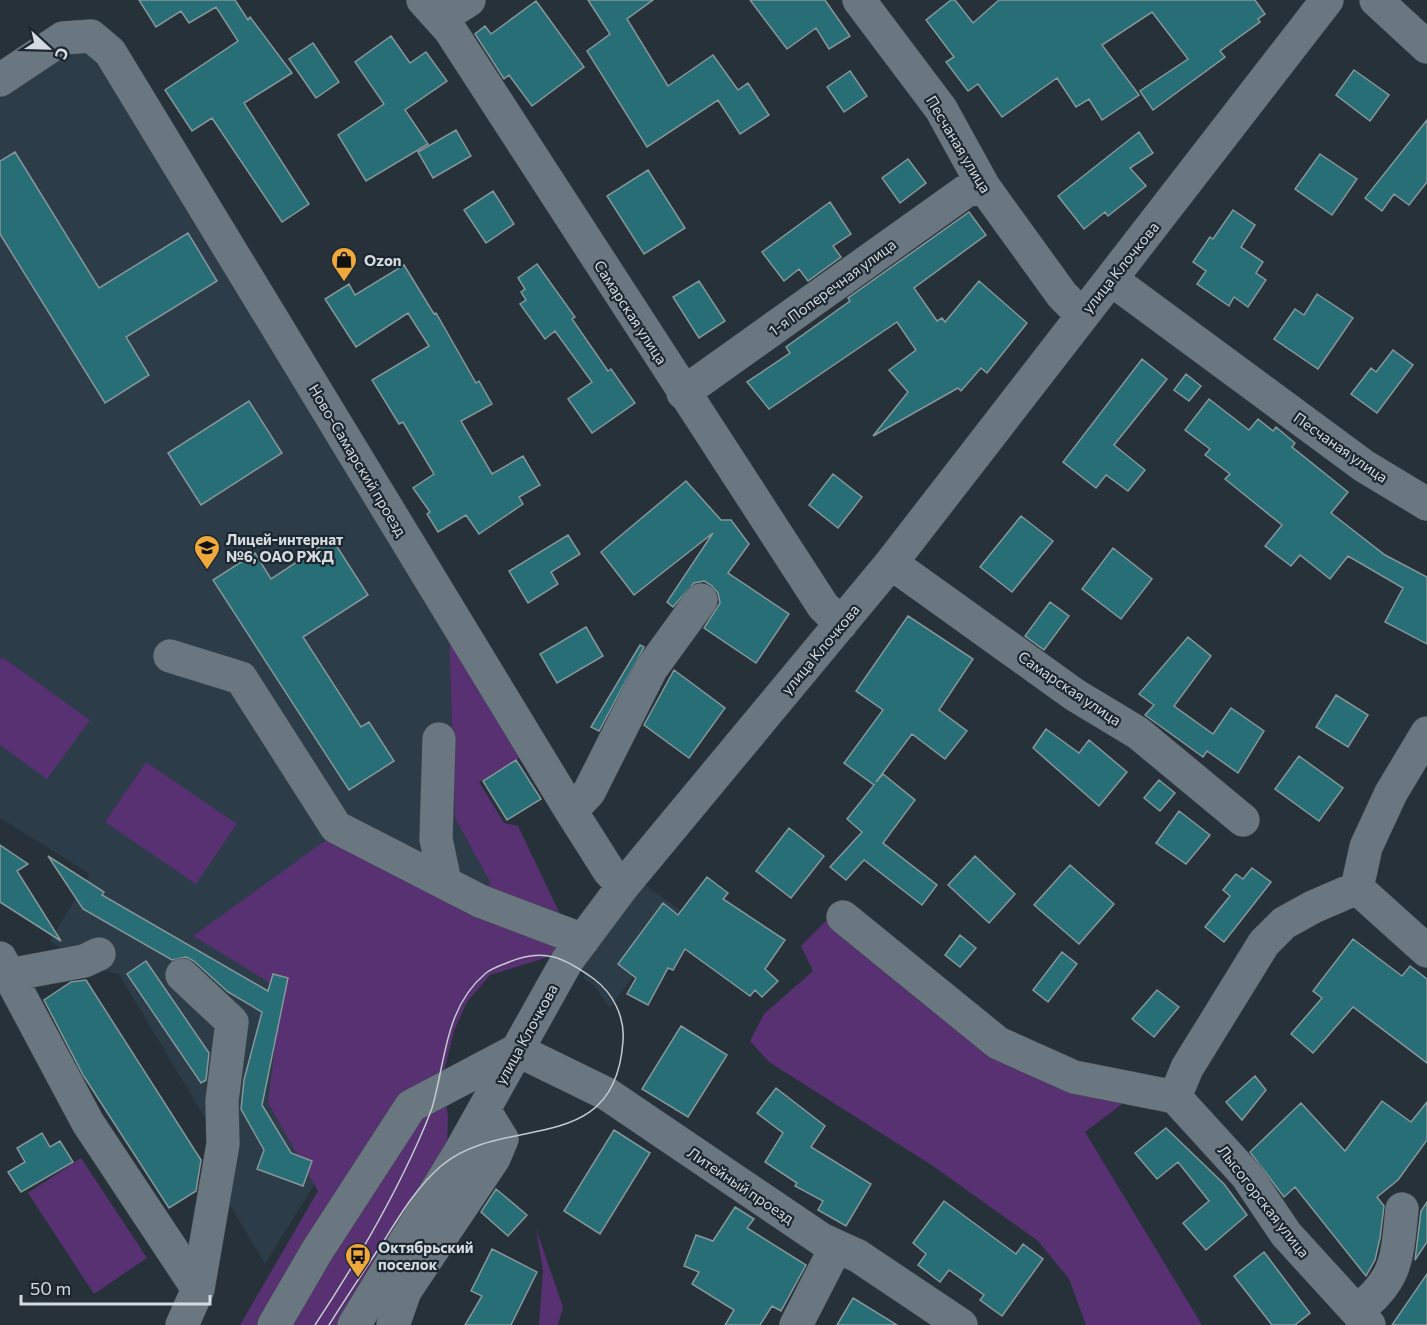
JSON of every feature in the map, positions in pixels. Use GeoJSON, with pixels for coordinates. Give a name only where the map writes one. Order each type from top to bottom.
{"type":"FeatureCollection","features":[{"type":"Feature","properties":{"kind":"street"},"geometry":{"type":"LineString","coordinates":[[432,9],[469,0]]}},
{"type":"Feature","properties":{"kind":"street","name":"Песчаная улица"},"geometry":{"type":"LineString","coordinates":[[859,0],[941,110],[984,187],[1062,295],[1082,315]]}},
{"type":"Feature","properties":{"kind":"street","name":"улица Клочкова"},"geometry":{"type":"LineString","coordinates":[[354,1325],[460,1152],[567,961],[622,886],[891,563],[1327,0]]}},
{"type":"Feature","properties":{"kind":"street"},"geometry":{"type":"LineString","coordinates":[[1376,0],[1427,47]]}},
{"type":"Feature","properties":{"kind":"street","name":"Самарская улица"},"geometry":{"type":"LineString","coordinates":[[432,9],[822,606],[841,624]]}},
{"type":"Feature","properties":{"kind":"street","name":"Ново-Самарский проезд"},"geometry":{"type":"LineString","coordinates":[[0,80],[63,38],[92,36],[110,52],[571,811],[609,871],[622,886]]}},
{"type":"Feature","properties":{"kind":"street","name":"1-я Поперечная улица"},"geometry":{"type":"LineString","coordinates":[[683,393],[966,191],[984,187]]}},
{"type":"Feature","properties":{"kind":"street","name":"Песчаная улица"},"geometry":{"type":"LineString","coordinates":[[1112,280],[1364,466],[1427,504]]}},
{"type":"Feature","properties":{"kind":"street","name":"Самарская улица"},"geometry":{"type":"LineString","coordinates":[[891,563],[1075,695],[1138,733],[1243,820]]}},
{"type":"Feature","properties":{"kind":"street"},"geometry":{"type":"LineString","coordinates":[[571,811],[589,792],[651,669],[701,600]]}},
{"type":"Feature","properties":{"kind":"street"},"geometry":{"type":"LineString","coordinates":[[170,656],[242,678],[336,827],[480,902],[583,940]]}},
{"type":"Feature","properties":{"kind":"street"},"geometry":{"type":"LineString","coordinates":[[1357,888],[1366,847],[1391,793],[1427,733]]}},
{"type":"Feature","properties":{"kind":"street"},"geometry":{"type":"LineString","coordinates":[[439,739],[436,839],[445,882]]}},
{"type":"Feature","properties":{"kind":"street"},"geometry":{"type":"LineString","coordinates":[[1357,888],[1427,951]]}},
{"type":"Feature","properties":{"kind":"street"},"geometry":{"type":"LineString","coordinates":[[843,917],[998,1043],[1074,1077],[1175,1097],[1187,1068],[1264,943],[1284,923],[1313,907],[1357,888]]}},
{"type":"Feature","properties":{"kind":"street"},"geometry":{"type":"LineString","coordinates":[[99,954],[84,961],[4,966],[88,1123],[198,1288]]}},
{"type":"Feature","properties":{"kind":"street"},"geometry":{"type":"LineString","coordinates":[[182,975],[232,1022],[222,1101],[224,1144],[198,1288],[182,1325]]}},
{"type":"Feature","properties":{"kind":"street"},"geometry":{"type":"LineString","coordinates":[[274,1325],[317,1251],[411,1106],[517,1050]]}},
{"type":"Feature","properties":{"kind":"street","name":"Литейный проезд"},"geometry":{"type":"LineString","coordinates":[[517,1050],[607,1094],[836,1246],[858,1256],[962,1325]]}},
{"type":"Feature","properties":{"kind":"street","name":"Лысогорская улица"},"geometry":{"type":"LineString","coordinates":[[1175,1097],[1247,1176],[1286,1233],[1363,1318]]}},
{"type":"Feature","properties":{"kind":"street"},"geometry":{"type":"LineString","coordinates":[[393,1325],[405,1291],[494,1158],[502,1139],[483,1110]]}},
{"type":"Feature","properties":{"kind":"street"},"geometry":{"type":"LineString","coordinates":[[1363,1318],[1397,1264],[1402,1209]]}},
{"type":"Feature","properties":{"kind":"street"},"geometry":{"type":"LineString","coordinates":[[796,1325],[836,1246]]}},
{"type":"Feature","properties":{"kind":"shaded area","name":"Лицей-интернат №6, ОАО РЖД"},"geometry":{"type":"Polygon","coordinates":[[[61,49],[92,52],[449,634],[455,818],[490,882],[331,1157],[265,1264],[216,1182],[214,1133],[119,974],[92,969],[50,941],[90,874],[0,818],[0,90],[61,49]]]}},
{"type":"Feature","properties":{"kind":"shaded area"},"geometry":{"type":"Polygon","coordinates":[[[449,634],[521,757],[479,782],[504,823],[518,826],[561,916],[567,944],[545,958],[490,975],[467,1002],[454,1031],[442,1079],[448,1117],[447,1149],[343,1325],[240,1325],[318,1191],[268,1103],[282,990],[193,936],[333,835],[471,916],[490,882],[455,818],[449,634]]]}},
{"type":"Feature","properties":{"kind":"shaded area"},"geometry":{"type":"Polygon","coordinates":[[[2,657],[90,720],[47,779],[0,745],[0,660],[2,657]]]}},
{"type":"Feature","properties":{"kind":"shaded area"},"geometry":{"type":"Polygon","coordinates":[[[146,762],[237,824],[196,884],[105,822],[146,762]]]}},
{"type":"Feature","properties":{"kind":"shaded area"},"geometry":{"type":"Polygon","coordinates":[[[640,881],[681,911],[610,1008],[594,985],[584,979],[583,965],[640,881]]]}},
{"type":"Feature","properties":{"kind":"shaded area"},"geometry":{"type":"Polygon","coordinates":[[[832,915],[993,1045],[1134,1095],[1085,1132],[1202,1325],[1086,1325],[1069,1279],[1038,1241],[933,1166],[769,1062],[750,1041],[764,1014],[813,971],[801,946],[832,915]]]}},
{"type":"Feature","properties":{"kind":"shaded area"},"geometry":{"type":"Polygon","coordinates":[[[81,1158],[147,1258],[94,1294],[28,1193],[81,1158]]]}},
{"type":"Feature","properties":{"kind":"shaded area"},"geometry":{"type":"Polygon","coordinates":[[[536,1229],[563,1307],[558,1325],[539,1325],[543,1271],[536,1229]]]}},
{"type":"Feature","properties":{"kind":"building"},"geometry":{"type":"Polygon","coordinates":[[[139,0],[235,0],[248,20],[250,17],[292,73],[244,103],[309,204],[282,222],[212,118],[192,131],[165,90],[238,41],[216,7],[189,23],[181,11],[156,27],[139,0]]]}},
{"type":"Feature","properties":{"kind":"building"},"geometry":{"type":"Polygon","coordinates":[[[588,0],[653,0],[627,19],[668,86],[713,55],[738,90],[748,83],[769,115],[740,134],[718,100],[647,147],[587,51],[610,34],[588,0]]]}},
{"type":"Feature","properties":{"kind":"building"},"geometry":{"type":"Polygon","coordinates":[[[750,0],[825,0],[850,36],[829,49],[816,28],[787,49],[750,0]]]}},
{"type":"Feature","properties":{"kind":"building"},"geometry":{"type":"Polygon","coordinates":[[[951,0],[955,0],[973,23],[999,0],[1255,0],[1265,14],[1258,19],[1260,22],[1220,51],[1225,57],[1153,110],[1140,91],[1188,59],[1152,12],[1102,45],[1139,95],[1102,120],[1089,99],[1076,107],[1057,78],[1002,117],[978,84],[968,91],[946,62],[954,57],[926,20],[951,0]]]}},
{"type":"Feature","properties":{"kind":"building"},"geometry":{"type":"Polygon","coordinates":[[[536,1],[584,67],[532,106],[509,75],[504,79],[475,34],[485,26],[491,34],[536,1]]]}},
{"type":"Feature","properties":{"kind":"building"},"geometry":{"type":"Polygon","coordinates":[[[391,36],[410,63],[426,52],[447,81],[405,110],[428,144],[366,181],[338,135],[384,104],[355,62],[391,36]]]}},
{"type":"Feature","properties":{"kind":"building"},"geometry":{"type":"Polygon","coordinates":[[[313,43],[339,82],[316,98],[289,59],[313,43]]]}},
{"type":"Feature","properties":{"kind":"building"},"geometry":{"type":"Polygon","coordinates":[[[1354,70],[1389,95],[1370,121],[1336,95],[1354,70]]]}},
{"type":"Feature","properties":{"kind":"building"},"geometry":{"type":"Polygon","coordinates":[[[850,71],[867,96],[844,112],[827,87],[850,71]]]}},
{"type":"Feature","properties":{"kind":"building"},"geometry":{"type":"Polygon","coordinates":[[[1427,120],[1427,182],[1409,205],[1394,194],[1382,211],[1365,198],[1427,120]]]}},
{"type":"Feature","properties":{"kind":"building"},"geometry":{"type":"Polygon","coordinates":[[[456,130],[471,156],[433,178],[418,152],[456,130]]]}},
{"type":"Feature","properties":{"kind":"building"},"geometry":{"type":"Polygon","coordinates":[[[1139,132],[1153,153],[1130,168],[1146,186],[1108,216],[1105,212],[1084,229],[1058,196],[1139,132]]]}},
{"type":"Feature","properties":{"kind":"building"},"geometry":{"type":"Polygon","coordinates":[[[15,152],[99,288],[188,233],[217,281],[126,337],[149,375],[105,403],[0,234],[0,161],[15,152]]]}},
{"type":"Feature","properties":{"kind":"building"},"geometry":{"type":"Polygon","coordinates":[[[1320,154],[1357,179],[1332,215],[1295,189],[1320,154]]]}},
{"type":"Feature","properties":{"kind":"building"},"geometry":{"type":"Polygon","coordinates":[[[908,159],[926,183],[900,203],[882,178],[908,159]]]}},
{"type":"Feature","properties":{"kind":"building"},"geometry":{"type":"Polygon","coordinates":[[[648,170],[685,228],[644,254],[607,196],[648,170]]]}},
{"type":"Feature","properties":{"kind":"building"},"geometry":{"type":"Polygon","coordinates":[[[493,191],[514,224],[486,243],[464,210],[493,191]]]}},
{"type":"Feature","properties":{"kind":"building"},"geometry":{"type":"Polygon","coordinates":[[[830,202],[851,234],[833,246],[841,257],[808,281],[799,269],[784,281],[762,252],[830,202]]]}},
{"type":"Feature","properties":{"kind":"building"},"geometry":{"type":"Polygon","coordinates":[[[1233,210],[1255,225],[1241,247],[1263,262],[1256,273],[1266,280],[1248,307],[1234,297],[1229,306],[1197,284],[1206,271],[1193,262],[1210,237],[1213,239],[1233,210]]]}},
{"type":"Feature","properties":{"kind":"building"},"geometry":{"type":"Polygon","coordinates":[[[969,212],[986,235],[914,288],[937,321],[942,318],[945,322],[979,281],[1027,323],[987,373],[981,368],[961,391],[958,388],[873,436],[908,392],[889,370],[916,350],[897,322],[769,409],[747,382],[790,353],[786,347],[850,301],[848,298],[969,212]]]}},
{"type":"Feature","properties":{"kind":"building"},"geometry":{"type":"Polygon","coordinates":[[[537,264],[575,317],[572,319],[608,371],[611,369],[635,403],[592,433],[568,399],[592,382],[555,331],[545,339],[520,304],[526,300],[521,292],[525,289],[518,278],[537,264]]]}},
{"type":"Feature","properties":{"kind":"building"},"geometry":{"type":"Polygon","coordinates":[[[404,265],[434,314],[436,313],[476,383],[479,381],[492,404],[461,421],[492,474],[523,456],[540,485],[519,497],[523,504],[479,534],[466,515],[438,532],[427,514],[430,512],[413,488],[434,474],[403,422],[399,424],[372,380],[429,346],[408,313],[356,347],[325,299],[349,284],[355,295],[404,265]]]}},
{"type":"Feature","properties":{"kind":"building"},"geometry":{"type":"Polygon","coordinates":[[[699,281],[725,321],[699,338],[673,297],[699,281]]]}},
{"type":"Feature","properties":{"kind":"building"},"geometry":{"type":"Polygon","coordinates":[[[1317,294],[1353,318],[1318,369],[1274,339],[1295,309],[1304,315],[1317,294]]]}},
{"type":"Feature","properties":{"kind":"building"},"geometry":{"type":"Polygon","coordinates":[[[1393,350],[1413,365],[1377,413],[1351,394],[1371,368],[1376,372],[1393,350]]]}},
{"type":"Feature","properties":{"kind":"building"},"geometry":{"type":"Polygon","coordinates":[[[1142,359],[1167,379],[1114,445],[1145,470],[1128,491],[1106,475],[1096,488],[1063,462],[1142,359]]]}},
{"type":"Feature","properties":{"kind":"building"},"geometry":{"type":"Polygon","coordinates":[[[1186,374],[1201,386],[1189,401],[1174,390],[1186,374]]]}},
{"type":"Feature","properties":{"kind":"building"},"geometry":{"type":"Polygon","coordinates":[[[1209,399],[1249,430],[1258,419],[1273,431],[1276,427],[1295,443],[1292,447],[1348,492],[1331,513],[1385,555],[1427,577],[1427,644],[1385,622],[1403,588],[1348,556],[1330,579],[1300,555],[1291,566],[1265,546],[1282,525],[1225,479],[1230,474],[1205,455],[1210,449],[1185,430],[1209,399]]]}},
{"type":"Feature","properties":{"kind":"building"},"geometry":{"type":"Polygon","coordinates":[[[249,401],[282,453],[201,505],[168,453],[249,401]]]}},
{"type":"Feature","properties":{"kind":"building"},"geometry":{"type":"Polygon","coordinates":[[[833,474],[862,497],[838,528],[809,505],[833,474]]]}},
{"type":"Feature","properties":{"kind":"building"},"geometry":{"type":"Polygon","coordinates":[[[686,481],[721,520],[731,520],[749,544],[728,573],[789,614],[756,663],[704,628],[720,603],[718,593],[711,585],[704,581],[694,583],[673,607],[667,602],[713,533],[634,595],[601,552],[686,481]]]}},
{"type":"Feature","properties":{"kind":"building"},"geometry":{"type":"Polygon","coordinates":[[[1021,516],[1053,541],[1012,592],[980,567],[1021,516]]]}},
{"type":"Feature","properties":{"kind":"building"},"geometry":{"type":"Polygon","coordinates":[[[568,535],[580,554],[551,572],[558,584],[528,603],[509,571],[568,535]]]}},
{"type":"Feature","properties":{"kind":"building"},"geometry":{"type":"Polygon","coordinates":[[[332,539],[368,595],[303,637],[361,727],[369,722],[394,761],[349,790],[213,580],[255,553],[271,579],[332,539]]]}},
{"type":"Feature","properties":{"kind":"building"},"geometry":{"type":"Polygon","coordinates":[[[1113,548],[1152,579],[1121,619],[1082,589],[1113,548]]]}},
{"type":"Feature","properties":{"kind":"building"},"geometry":{"type":"Polygon","coordinates":[[[1050,602],[1069,616],[1044,650],[1025,636],[1050,602]]]}},
{"type":"Feature","properties":{"kind":"building"},"geometry":{"type":"Polygon","coordinates":[[[908,616],[973,659],[939,710],[967,731],[945,759],[912,734],[876,782],[883,774],[915,800],[883,843],[937,885],[922,905],[864,860],[846,880],[830,867],[862,832],[847,819],[874,785],[844,763],[883,710],[856,691],[908,616]]]}},
{"type":"Feature","properties":{"kind":"building"},"geometry":{"type":"Polygon","coordinates":[[[586,627],[603,656],[557,683],[540,654],[586,627]]]}},
{"type":"Feature","properties":{"kind":"building"},"geometry":{"type":"Polygon","coordinates":[[[1188,637],[1211,656],[1174,706],[1213,734],[1231,708],[1264,731],[1238,773],[1207,751],[1203,757],[1145,715],[1154,705],[1139,694],[1188,637]]]}},
{"type":"Feature","properties":{"kind":"building"},"geometry":{"type":"Polygon","coordinates":[[[640,645],[644,647],[599,731],[591,727],[640,645]]]}},
{"type":"Feature","properties":{"kind":"building"},"geometry":{"type":"Polygon","coordinates":[[[674,670],[725,708],[689,758],[644,725],[674,670]]]}},
{"type":"Feature","properties":{"kind":"building"},"geometry":{"type":"Polygon","coordinates":[[[1336,695],[1368,715],[1348,747],[1316,727],[1336,695]]]}},
{"type":"Feature","properties":{"kind":"building"},"geometry":{"type":"Polygon","coordinates":[[[1046,729],[1079,753],[1089,740],[1127,772],[1099,806],[1033,748],[1046,729]]]}},
{"type":"Feature","properties":{"kind":"building"},"geometry":{"type":"Polygon","coordinates":[[[1299,756],[1343,788],[1319,821],[1275,789],[1299,756]]]}},
{"type":"Feature","properties":{"kind":"building"},"geometry":{"type":"Polygon","coordinates":[[[516,760],[541,799],[507,820],[483,781],[516,760]]]}},
{"type":"Feature","properties":{"kind":"building"},"geometry":{"type":"Polygon","coordinates":[[[1159,780],[1175,793],[1160,811],[1144,798],[1159,780]]]}},
{"type":"Feature","properties":{"kind":"building"},"geometry":{"type":"Polygon","coordinates":[[[1179,811],[1210,835],[1186,864],[1156,843],[1179,811]]]}},
{"type":"Feature","properties":{"kind":"building"},"geometry":{"type":"Polygon","coordinates":[[[789,828],[824,856],[791,898],[756,871],[789,828]]]}},
{"type":"Feature","properties":{"kind":"building"},"geometry":{"type":"Polygon","coordinates":[[[0,845],[28,864],[17,871],[61,941],[0,902],[0,845]]]}},
{"type":"Feature","properties":{"kind":"building"},"geometry":{"type":"Polygon","coordinates":[[[48,856],[104,892],[102,895],[268,991],[273,974],[288,978],[262,1105],[291,1153],[312,1161],[303,1186],[257,1169],[264,1150],[241,1109],[244,1080],[262,1012],[228,992],[194,961],[186,957],[172,960],[83,909],[48,856]]]}},
{"type":"Feature","properties":{"kind":"building"},"geometry":{"type":"Polygon","coordinates":[[[975,856],[1015,894],[989,923],[948,885],[975,856]]]}},
{"type":"Feature","properties":{"kind":"building"},"geometry":{"type":"Polygon","coordinates":[[[1070,865],[1114,904],[1079,944],[1034,905],[1070,865]]]}},
{"type":"Feature","properties":{"kind":"building"},"geometry":{"type":"Polygon","coordinates":[[[1252,868],[1271,882],[1224,942],[1205,927],[1230,896],[1223,890],[1236,874],[1243,879],[1252,868]]]}},
{"type":"Feature","properties":{"kind":"building"},"geometry":{"type":"Polygon","coordinates":[[[707,877],[728,893],[723,899],[785,940],[765,969],[778,981],[762,997],[755,990],[750,996],[685,949],[673,970],[668,968],[648,1005],[627,994],[636,978],[618,964],[663,903],[678,915],[707,877]]]}},
{"type":"Feature","properties":{"kind":"building"},"geometry":{"type":"Polygon","coordinates":[[[960,935],[976,948],[960,967],[945,955],[960,935]]]}},
{"type":"Feature","properties":{"kind":"building"},"geometry":{"type":"Polygon","coordinates":[[[1353,939],[1402,976],[1410,966],[1427,979],[1427,1063],[1353,1007],[1313,1053],[1291,1034],[1322,998],[1313,991],[1353,939]]]}},
{"type":"Feature","properties":{"kind":"building"},"geometry":{"type":"Polygon","coordinates":[[[1062,952],[1077,964],[1048,1002],[1033,990],[1062,952]]]}},
{"type":"Feature","properties":{"kind":"building"},"geometry":{"type":"Polygon","coordinates":[[[146,961],[209,1053],[206,1080],[201,1083],[127,974],[146,961]]]}},
{"type":"Feature","properties":{"kind":"building"},"geometry":{"type":"Polygon","coordinates":[[[86,980],[201,1160],[196,1191],[169,1208],[83,1075],[44,1000],[71,982],[86,980]]]}},
{"type":"Feature","properties":{"kind":"building"},"geometry":{"type":"Polygon","coordinates":[[[1157,990],[1179,1007],[1154,1037],[1132,1019],[1157,990]]]}},
{"type":"Feature","properties":{"kind":"building"},"geometry":{"type":"Polygon","coordinates":[[[681,1026],[727,1055],[688,1117],[642,1089],[681,1026]]]}},
{"type":"Feature","properties":{"kind":"building"},"geometry":{"type":"Polygon","coordinates":[[[1255,1076],[1266,1090],[1242,1120],[1226,1102],[1255,1076]]]}},
{"type":"Feature","properties":{"kind":"building"},"geometry":{"type":"Polygon","coordinates":[[[776,1088],[825,1126],[811,1147],[871,1184],[846,1226],[818,1210],[823,1201],[795,1186],[797,1183],[765,1162],[783,1133],[757,1113],[776,1088]]]}},
{"type":"Feature","properties":{"kind":"building"},"geometry":{"type":"Polygon","coordinates":[[[1382,1101],[1411,1122],[1427,1102],[1427,1140],[1398,1180],[1377,1197],[1384,1206],[1380,1238],[1375,1260],[1366,1276],[1295,1187],[1284,1197],[1250,1152],[1301,1103],[1345,1151],[1382,1101]]]}},
{"type":"Feature","properties":{"kind":"building"},"geometry":{"type":"Polygon","coordinates":[[[1166,1128],[1224,1184],[1247,1215],[1206,1250],[1183,1223],[1209,1201],[1178,1162],[1157,1179],[1135,1153],[1166,1128]]]}},
{"type":"Feature","properties":{"kind":"building"},"geometry":{"type":"Polygon","coordinates":[[[614,1130],[650,1153],[600,1234],[564,1211],[614,1130]]]}},
{"type":"Feature","properties":{"kind":"building"},"geometry":{"type":"Polygon","coordinates":[[[42,1133],[50,1147],[60,1141],[73,1162],[21,1192],[8,1172],[25,1162],[17,1148],[42,1133]]]}},
{"type":"Feature","properties":{"kind":"building"},"geometry":{"type":"Polygon","coordinates":[[[496,1189],[527,1215],[508,1236],[481,1212],[496,1189]]]}},
{"type":"Feature","properties":{"kind":"building"},"geometry":{"type":"Polygon","coordinates":[[[944,1201],[1016,1254],[1023,1244],[1043,1259],[1002,1316],[980,1300],[984,1295],[949,1270],[940,1282],[918,1265],[926,1254],[913,1243],[944,1201]]]}},
{"type":"Feature","properties":{"kind":"building"},"geometry":{"type":"Polygon","coordinates":[[[1427,1202],[1427,1242],[1415,1260],[1421,1211],[1427,1202]]]}},
{"type":"Feature","properties":{"kind":"building"},"geometry":{"type":"Polygon","coordinates":[[[735,1207],[754,1219],[747,1228],[806,1265],[781,1311],[772,1306],[760,1325],[725,1325],[734,1310],[692,1284],[699,1272],[684,1266],[696,1235],[713,1241],[735,1207]]]}},
{"type":"Feature","properties":{"kind":"building"},"geometry":{"type":"Polygon","coordinates":[[[492,1249],[537,1272],[511,1325],[465,1325],[482,1296],[471,1291],[492,1249]]]}},
{"type":"Feature","properties":{"kind":"building"},"geometry":{"type":"Polygon","coordinates":[[[1264,1252],[1310,1313],[1295,1325],[1272,1325],[1234,1276],[1264,1252]]]}},
{"type":"Feature","properties":{"kind":"building"},"geometry":{"type":"Polygon","coordinates":[[[1427,1274],[1427,1325],[1392,1325],[1427,1274]]]}},
{"type":"Feature","properties":{"kind":"building"},"geometry":{"type":"Polygon","coordinates":[[[853,1298],[897,1325],[837,1325],[853,1298]]]}},
{"type":"Feature","properties":{"kind":"tram line"},"geometry":{"type":"LineString","coordinates":[[315,1325],[370,1236],[422,1134],[437,1090],[448,1036],[462,1002],[472,987],[491,970],[533,955],[564,960],[594,979],[612,998],[620,1015],[623,1032],[615,1078],[600,1103],[579,1119],[553,1128],[495,1140],[467,1150],[441,1166],[410,1200],[329,1325]]}},
{"type":"Feature","properties":{"kind":"place","name":"Ozon"},"geometry":{"type":"Point","coordinates":[344,283]}},
{"type":"Feature","properties":{"kind":"place","name":"Лицей-интернат №6, ОАО РЖД"},"geometry":{"type":"Point","coordinates":[207,571]}},
{"type":"Feature","properties":{"kind":"place","name":"Октябрьский поселок"},"geometry":{"type":"Point","coordinates":[358,1279]}}]}
